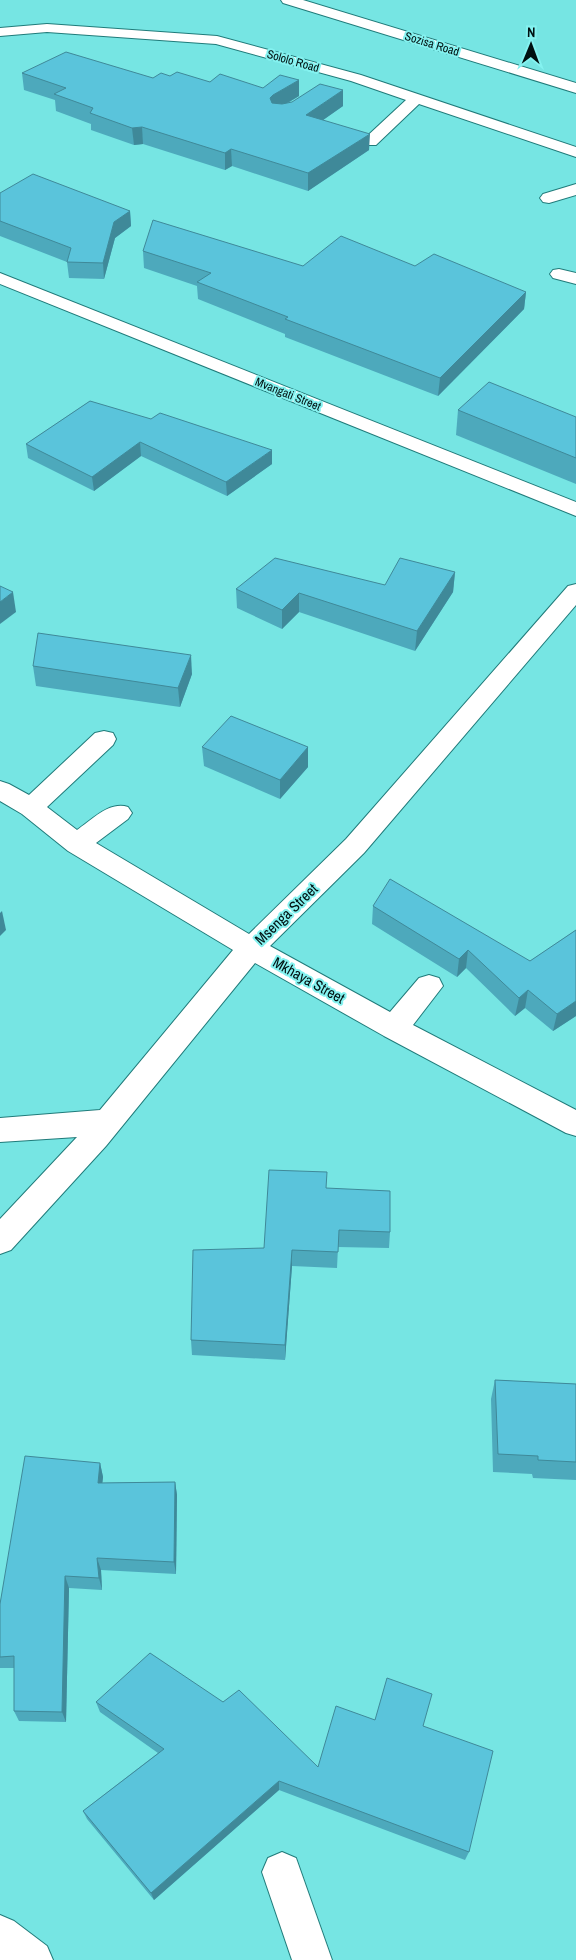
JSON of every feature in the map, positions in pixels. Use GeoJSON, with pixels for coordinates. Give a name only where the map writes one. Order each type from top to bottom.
{"type":"FeatureCollection","features":[{"type":"Feature","properties":{"kind":"street","name":"Sozisa Road"},"geometry":{"type":"LineString","coordinates":[[288,0],[576,88]]}},
{"type":"Feature","properties":{"kind":"street","name":"Sololo Road"},"geometry":{"type":"LineString","coordinates":[[0,32],[47,28],[217,40],[340,74],[576,152]]}},
{"type":"Feature","properties":{"kind":"street"},"geometry":{"type":"LineString","coordinates":[[326,86],[340,74]]}},
{"type":"Feature","properties":{"kind":"street"},"geometry":{"type":"LineString","coordinates":[[370,142],[416,98]]}},
{"type":"Feature","properties":{"kind":"street"},"geometry":{"type":"LineString","coordinates":[[549,198],[576,189]]}},
{"type":"Feature","properties":{"kind":"street"},"geometry":{"type":"LineString","coordinates":[[558,274],[576,279]]}},
{"type":"Feature","properties":{"kind":"street","name":"Mvangati Street"},"geometry":{"type":"LineString","coordinates":[[0,278],[576,510]]}},
{"type":"Feature","properties":{"kind":"street","name":"Msenga Street"},"geometry":{"type":"LineString","coordinates":[[0,1240],[108,1122],[251,948],[355,846],[576,590]]}},
{"type":"Feature","properties":{"kind":"street"},"geometry":{"type":"LineString","coordinates":[[31,808],[104,739]]}},
{"type":"Feature","properties":{"kind":"street","name":"Mkhaya Street"},"geometry":{"type":"LineString","coordinates":[[0,790],[31,808],[77,844],[251,948],[394,1028],[576,1124]]}},
{"type":"Feature","properties":{"kind":"street"},"geometry":{"type":"LineString","coordinates":[[77,844],[119,813]]}},
{"type":"Feature","properties":{"kind":"street"},"geometry":{"type":"LineString","coordinates":[[394,1028],[429,986]]}},
{"type":"Feature","properties":{"kind":"street"},"geometry":{"type":"LineString","coordinates":[[0,1130],[108,1122]]}},
{"type":"Feature","properties":{"kind":"street"},"geometry":{"type":"LineString","coordinates":[[282,1872],[312,1960]]}},
{"type":"Feature","properties":{"kind":"street"},"geometry":{"type":"LineString","coordinates":[[0,1935],[33,1960]]}},
{"type":"Feature","properties":{"kind":"building"},"geometry":{"type":"Polygon","coordinates":[[[66,52],[153,78],[161,73],[170,76],[177,72],[210,82],[220,74],[263,88],[280,75],[299,80],[273,95],[270,98],[272,103],[292,102],[320,84],[343,90],[306,115],[370,134],[308,173],[231,149],[225,153],[142,127],[132,128],[90,113],[93,108],[54,94],[66,88],[22,73],[66,52]]]}},
{"type":"Feature","properties":{"kind":"building"},"geometry":{"type":"Polygon","coordinates":[[[33,174],[130,211],[114,222],[103,263],[67,262],[71,248],[0,221],[0,193],[33,174]]]}},
{"type":"Feature","properties":{"kind":"building"},"geometry":{"type":"Polygon","coordinates":[[[153,220],[303,266],[341,236],[415,266],[434,254],[526,292],[440,378],[285,319],[288,317],[197,282],[211,273],[143,251],[153,220]]]}},
{"type":"Feature","properties":{"kind":"building"},"geometry":{"type":"Polygon","coordinates":[[[489,382],[576,417],[576,458],[458,410],[489,382]]]}},
{"type":"Feature","properties":{"kind":"building"},"geometry":{"type":"Polygon","coordinates":[[[90,401],[151,419],[160,413],[272,450],[226,482],[140,442],[92,477],[26,444],[90,401]]]}},
{"type":"Feature","properties":{"kind":"building"},"geometry":{"type":"Polygon","coordinates":[[[275,558],[385,585],[400,558],[455,572],[417,631],[299,593],[282,610],[236,589],[275,558]]]}},
{"type":"Feature","properties":{"kind":"building"},"geometry":{"type":"Polygon","coordinates":[[[0,586],[13,592],[0,602],[0,586]]]}},
{"type":"Feature","properties":{"kind":"building"},"geometry":{"type":"Polygon","coordinates":[[[38,633],[191,655],[178,688],[33,666],[38,633]]]}},
{"type":"Feature","properties":{"kind":"building"},"geometry":{"type":"Polygon","coordinates":[[[231,716],[308,747],[280,780],[202,747],[231,716]]]}},
{"type":"Feature","properties":{"kind":"building"},"geometry":{"type":"Polygon","coordinates":[[[390,879],[530,961],[576,930],[576,1001],[557,1014],[528,990],[519,998],[468,950],[459,959],[373,906],[390,879]]]}},
{"type":"Feature","properties":{"kind":"building"},"geometry":{"type":"Polygon","coordinates":[[[269,1170],[327,1172],[326,1188],[390,1191],[390,1232],[339,1230],[338,1252],[292,1250],[285,1345],[191,1340],[193,1250],[264,1248],[269,1170]]]}},
{"type":"Feature","properties":{"kind":"building"},"geometry":{"type":"Polygon","coordinates":[[[495,1380],[576,1384],[576,1462],[538,1460],[538,1456],[498,1454],[495,1380]]]}},
{"type":"Feature","properties":{"kind":"building"},"geometry":{"type":"Polygon","coordinates":[[[25,1456],[100,1463],[98,1483],[175,1482],[174,1562],[97,1558],[99,1578],[65,1576],[62,1712],[14,1711],[14,1656],[0,1657],[0,1604],[25,1456]]]}},
{"type":"Feature","properties":{"kind":"building"},"geometry":{"type":"Polygon","coordinates":[[[150,1653],[223,1702],[239,1690],[318,1767],[336,1706],[375,1720],[387,1678],[432,1694],[423,1726],[493,1751],[469,1852],[279,1781],[151,1893],[83,1811],[164,1749],[96,1702],[150,1653]]]}}]}
